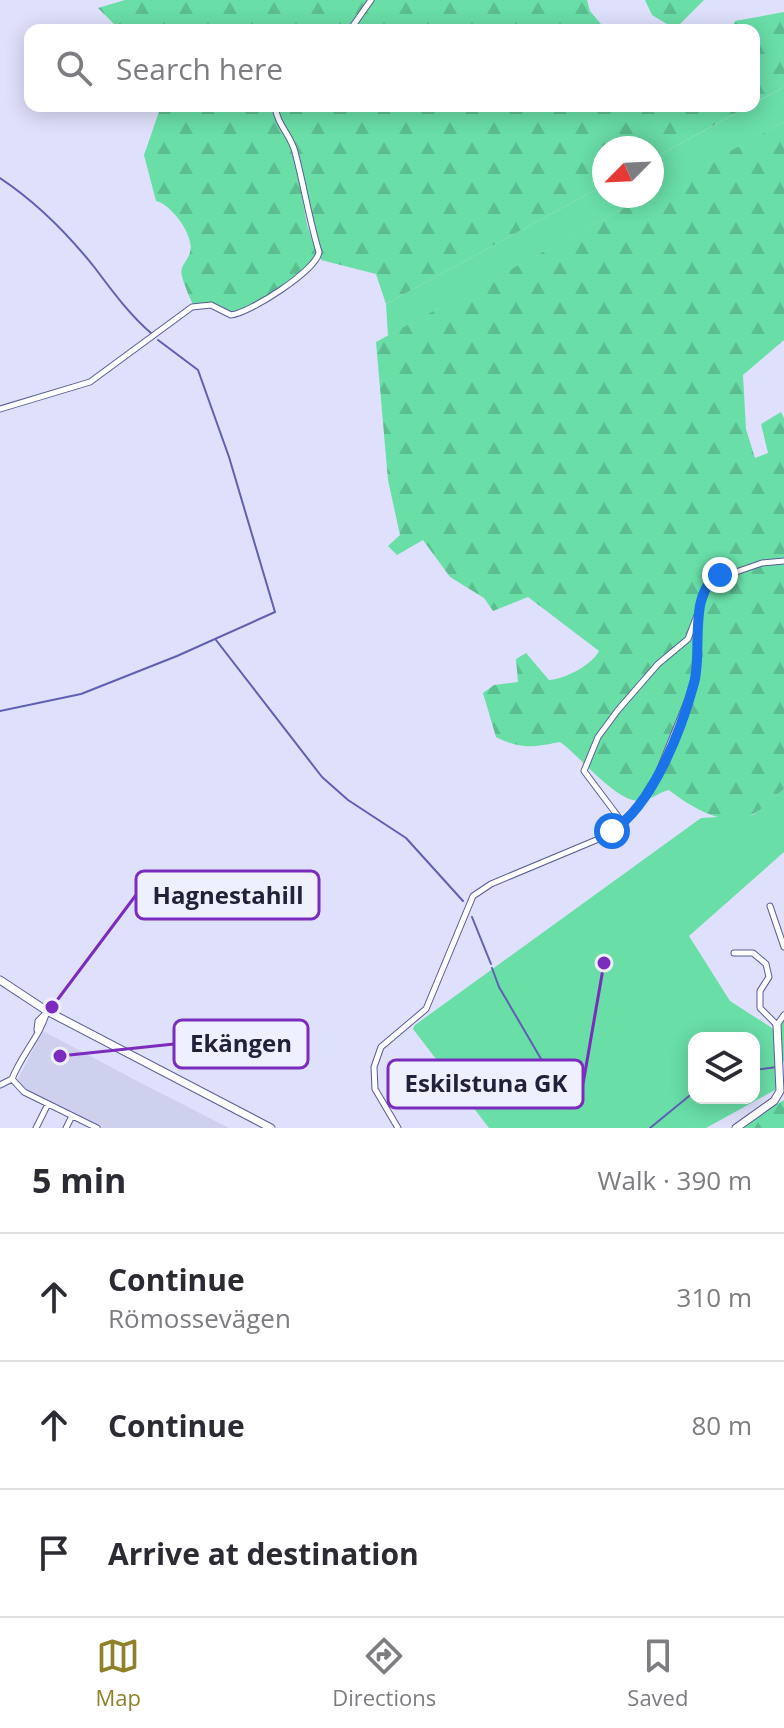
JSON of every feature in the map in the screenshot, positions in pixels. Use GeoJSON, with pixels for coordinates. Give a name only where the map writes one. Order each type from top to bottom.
{"type":"FeatureCollection","features":[{"type":"Feature","properties":{"kind":"main road"},"geometry":{"type":"LineString","coordinates":[[0,980],[47,1011],[271,1128]]}},
{"type":"Feature","properties":{"kind":"main road"},"geometry":{"type":"LineString","coordinates":[[736,1128],[774,1101],[780,1091],[777,1025]]}},
{"type":"Feature","properties":{"kind":"street"},"geometry":{"type":"LineString","coordinates":[[354,24],[371,0]]}},
{"type":"Feature","properties":{"kind":"street"},"geometry":{"type":"LineString","coordinates":[[0,409],[90,382],[192,307],[211,305],[231,315],[247,311],[318,261],[319,252],[309,222],[295,151],[276,112]]}},
{"type":"Feature","properties":{"kind":"street"},"geometry":{"type":"LineString","coordinates":[[623,823],[584,771],[589,752],[618,710],[658,664],[684,644],[695,626],[710,581],[762,563],[784,561]]}},
{"type":"Feature","properties":{"kind":"street"},"geometry":{"type":"LineString","coordinates":[[398,1128],[375,1089],[375,1059],[387,1040],[426,1009],[473,896],[491,884],[589,844],[623,823],[655,781],[691,693],[699,655],[695,626]]}},
{"type":"Feature","properties":{"kind":"street"},"geometry":{"type":"LineString","coordinates":[[770,906],[784,947]]}},
{"type":"Feature","properties":{"kind":"street"},"geometry":{"type":"LineString","coordinates":[[734,953],[753,953],[766,964],[769,977],[760,991],[759,1003],[765,1017],[777,1025],[784,1015]]}},
{"type":"Feature","properties":{"kind":"street"},"geometry":{"type":"LineString","coordinates":[[1,1084],[12,1079],[37,1031],[38,1021],[47,1011]]}},
{"type":"Feature","properties":{"kind":"street"},"geometry":{"type":"LineString","coordinates":[[12,1079],[20,1090],[97,1128]]}},
{"type":"Feature","properties":{"kind":"street"},"geometry":{"type":"LineString","coordinates":[[36,1128],[48,1104]]}},
{"type":"Feature","properties":{"kind":"street"},"geometry":{"type":"LineString","coordinates":[[66,1128],[72,1116]]}},
{"type":"Feature","properties":{"kind":"shaded area"},"geometry":{"type":"Polygon","coordinates":[[[43,1031],[229,1128],[97,1128],[15,1084],[43,1031]]]}},
{"type":"Feature","properties":{"kind":"green space"},"geometry":{"type":"Polygon","coordinates":[[[125,0],[370,0],[355,24],[114,24],[98,8],[125,0]]]}},
{"type":"Feature","properties":{"kind":"green space"},"geometry":{"type":"Polygon","coordinates":[[[372,0],[587,0],[590,11],[601,24],[358,24],[372,0]]]}},
{"type":"Feature","properties":{"kind":"green space"},"geometry":{"type":"Polygon","coordinates":[[[645,0],[704,0],[680,24],[667,24],[652,15],[645,0]]]}},
{"type":"Feature","properties":{"kind":"green space"},"geometry":{"type":"Polygon","coordinates":[[[784,12],[784,87],[760,100],[760,24],[734,24],[735,21],[784,12]]]}},
{"type":"Feature","properties":{"kind":"green space"},"geometry":{"type":"Polygon","coordinates":[[[784,87],[784,122],[664,187],[664,152],[738,112],[760,112],[760,100],[784,87]]]}},
{"type":"Feature","properties":{"kind":"green space"},"geometry":{"type":"Polygon","coordinates":[[[159,112],[277,112],[293,148],[307,224],[317,256],[291,282],[235,314],[210,303],[194,306],[181,272],[190,252],[189,238],[175,214],[156,201],[144,155],[159,112]]]}},
{"type":"Feature","properties":{"kind":"green space"},"geometry":{"type":"Polygon","coordinates":[[[278,112],[738,112],[664,152],[664,136],[592,136],[592,192],[386,304],[376,274],[321,260],[297,147],[280,121],[278,112]]]}},
{"type":"Feature","properties":{"kind":"green space"},"geometry":{"type":"Polygon","coordinates":[[[784,122],[784,340],[743,375],[746,429],[755,458],[768,453],[761,424],[781,412],[784,418],[784,789],[762,808],[744,818],[721,818],[709,814],[669,790],[640,801],[631,799],[610,787],[560,742],[528,746],[496,737],[483,693],[494,685],[518,682],[516,659],[526,653],[549,680],[577,670],[599,651],[528,597],[493,611],[484,598],[450,577],[423,540],[397,555],[388,546],[400,535],[388,480],[376,342],[625,208],[664,208],[664,187],[784,122]]]}},
{"type":"Feature","properties":{"kind":"green space"},"geometry":{"type":"Polygon","coordinates":[[[592,192],[592,208],[625,208],[388,336],[386,304],[592,192]]]}},
{"type":"Feature","properties":{"kind":"green space"},"geometry":{"type":"Polygon","coordinates":[[[784,789],[784,852],[689,936],[730,1001],[772,1028],[780,1028],[784,1018],[784,1060],[775,1090],[760,1098],[760,1032],[688,1032],[688,1104],[750,1104],[706,1128],[489,1128],[413,1029],[415,1025],[701,818],[753,815],[784,789]]]}},
{"type":"Feature","properties":{"kind":"green space"},"geometry":{"type":"Polygon","coordinates":[[[784,1100],[784,1128],[739,1128],[744,1124],[784,1100]]]}},
{"type":"Feature","properties":{"kind":"waterway"},"geometry":{"type":"LineString","coordinates":[[0,178],[63,231],[152,334]]}},
{"type":"Feature","properties":{"kind":"waterway"},"geometry":{"type":"LineString","coordinates":[[0,711],[81,694],[275,612],[229,457],[198,370],[158,340]]}},
{"type":"Feature","properties":{"kind":"waterway"},"geometry":{"type":"LineString","coordinates":[[216,640],[322,777],[348,800],[406,838],[463,901]]}},
{"type":"Feature","properties":{"kind":"waterway"},"geometry":{"type":"LineString","coordinates":[[472,917],[491,964]]}},
{"type":"Feature","properties":{"kind":"waterway"},"geometry":{"type":"LineString","coordinates":[[492,968],[499,987],[551,1076]]}},
{"type":"Feature","properties":{"kind":"waterway"},"geometry":{"type":"LineString","coordinates":[[760,1069],[777,1067]]}},
{"type":"Feature","properties":{"kind":"waterway"},"geometry":{"type":"LineString","coordinates":[[650,1128],[688,1097]]}},
{"type":"Feature","properties":{"kind":"place","name":"Eskilstuna GK"},"geometry":{"type":"Point","coordinates":[604,963]}},
{"type":"Feature","properties":{"kind":"place","name":"Hagnestahill"},"geometry":{"type":"Point","coordinates":[52,1007]}},
{"type":"Feature","properties":{"kind":"place","name":"Ekängen"},"geometry":{"type":"Point","coordinates":[60,1056]}},
{"type":"Feature","properties":{"kind":"route"},"geometry":{"type":"LineString","coordinates":[[612,831],[637,809],[665,758],[694,684],[699,655],[695,626],[704,591],[710,581],[720,575]]}}]}
